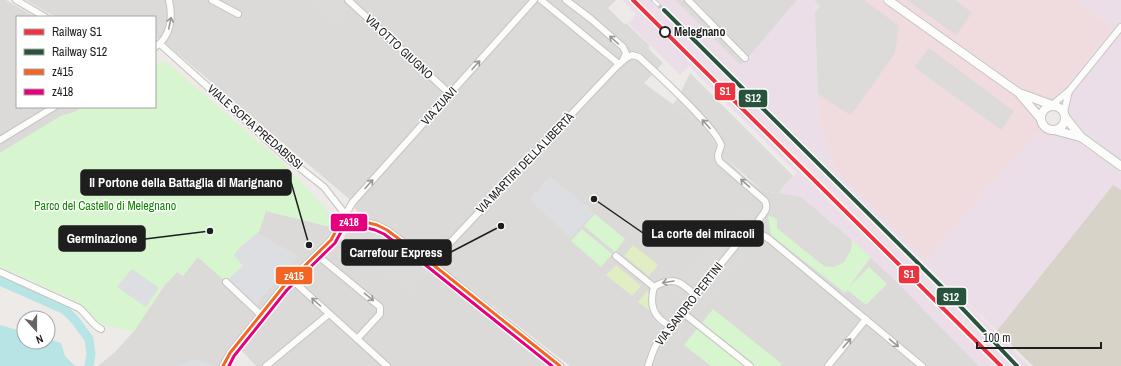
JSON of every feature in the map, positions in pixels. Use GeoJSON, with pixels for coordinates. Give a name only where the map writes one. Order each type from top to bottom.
{"type":"FeatureCollection","features":[{"type":"Feature","properties":{"kind":"street"},"geometry":{"type":"LineString","coordinates":[[16,0],[43,16]]}},
{"type":"Feature","properties":{"kind":"street"},"geometry":{"type":"LineString","coordinates":[[158,46],[165,37],[170,23],[171,14],[169,0]]}},
{"type":"Feature","properties":{"kind":"street"},"geometry":{"type":"LineString","coordinates":[[212,0],[238,14]]}},
{"type":"Feature","properties":{"kind":"street","name":"VIA OTTO GIUGNO"},"geometry":{"type":"LineString","coordinates":[[348,0],[450,94]]}},
{"type":"Feature","properties":{"kind":"street","name":"VIA ZUAVI"},"geometry":{"type":"LineString","coordinates":[[223,366],[230,353],[261,314],[291,279],[317,255],[333,237],[352,203],[534,0]]}},
{"type":"Feature","properties":{"kind":"street"},"geometry":{"type":"LineString","coordinates":[[541,0],[619,64]]}},
{"type":"Feature","properties":{"kind":"street"},"geometry":{"type":"LineString","coordinates":[[566,0],[591,19],[624,49],[626,53],[625,56],[619,64]]}},
{"type":"Feature","properties":{"kind":"street"},"geometry":{"type":"LineString","coordinates":[[688,0],[745,58]]}},
{"type":"Feature","properties":{"kind":"street"},"geometry":{"type":"LineString","coordinates":[[888,0],[1019,93],[1059,107],[1081,137],[1121,166]]}},
{"type":"Feature","properties":{"kind":"street"},"geometry":{"type":"LineString","coordinates":[[1040,119],[1045,108],[1052,105],[1070,90],[1121,27]]}},
{"type":"Feature","properties":{"kind":"street","name":"VIALE SOFIA PREDABISSI"},"geometry":{"type":"LineString","coordinates":[[158,46],[286,157],[324,187],[345,214]]}},
{"type":"Feature","properties":{"kind":"street"},"geometry":{"type":"LineString","coordinates":[[619,64],[627,57],[636,56],[684,99],[719,139],[721,146],[718,157],[720,162],[764,200],[767,206],[766,212],[758,221],[755,233],[761,234],[769,239],[922,366]]}},
{"type":"Feature","properties":{"kind":"street","name":"VIA MARTIRI DELLA LIBERTÀ"},"geometry":{"type":"LineString","coordinates":[[430,263],[619,64]]}},
{"type":"Feature","properties":{"kind":"street"},"geometry":{"type":"LineString","coordinates":[[1054,130],[1058,129],[1063,124],[1070,90]]}},
{"type":"Feature","properties":{"kind":"street"},"geometry":{"type":"LineString","coordinates":[[1019,93],[1046,128],[1081,137]]}},
{"type":"Feature","properties":{"kind":"street"},"geometry":{"type":"LineString","coordinates":[[0,140],[52,108]]}},
{"type":"Feature","properties":{"kind":"street"},"geometry":{"type":"LineString","coordinates":[[345,214],[357,220],[384,228],[560,366]]}},
{"type":"Feature","properties":{"kind":"street","name":"VIA SANDRO PERTINI"},"geometry":{"type":"LineString","coordinates":[[648,366],[655,346],[670,326],[738,242],[746,236],[755,233]]}},
{"type":"Feature","properties":{"kind":"street"},"geometry":{"type":"LineString","coordinates":[[317,255],[380,307],[380,314],[356,339]]}},
{"type":"Feature","properties":{"kind":"street"},"geometry":{"type":"LineString","coordinates":[[616,256],[654,287]]}},
{"type":"Feature","properties":{"kind":"street"},"geometry":{"type":"LineString","coordinates":[[0,272],[79,308],[86,314],[96,328],[101,329]]}},
{"type":"Feature","properties":{"kind":"street"},"geometry":{"type":"LineString","coordinates":[[291,279],[386,366]]}},
{"type":"Feature","properties":{"kind":"street"},"geometry":{"type":"LineString","coordinates":[[654,287],[671,281],[677,281],[683,284],[695,295]]}},
{"type":"Feature","properties":{"kind":"street"},"geometry":{"type":"LineString","coordinates":[[226,282],[261,314]]}},
{"type":"Feature","properties":{"kind":"street"},"geometry":{"type":"LineString","coordinates":[[654,287],[651,300],[653,308],[657,316],[670,326]]}},
{"type":"Feature","properties":{"kind":"street"},"geometry":{"type":"LineString","coordinates":[[682,312],[750,366]]}},
{"type":"Feature","properties":{"kind":"street"},"geometry":{"type":"LineString","coordinates":[[266,366],[329,314]]}},
{"type":"Feature","properties":{"kind":"street"},"geometry":{"type":"LineString","coordinates":[[828,366],[866,319]]}},
{"type":"Feature","properties":{"kind":"shaded area"},"geometry":{"type":"Polygon","coordinates":[[[0,0],[6,0],[33,16],[16,16],[16,108],[81,108],[77,111],[61,116],[0,153],[0,0]]]}},
{"type":"Feature","properties":{"kind":"shaded area"},"geometry":{"type":"Polygon","coordinates":[[[26,0],[616,0],[608,8],[663,63],[644,83],[691,118],[708,134],[723,156],[747,179],[763,191],[801,197],[835,225],[895,280],[979,366],[570,366],[429,257],[381,223],[361,217],[348,198],[159,38],[156,40],[156,16],[53,16],[26,0]]]}},
{"type":"Feature","properties":{"kind":"shaded area"},"geometry":{"type":"Polygon","coordinates":[[[305,0],[339,0],[350,9],[335,27],[305,0]]]}},
{"type":"Feature","properties":{"kind":"shaded area"},"geometry":{"type":"Polygon","coordinates":[[[622,0],[675,0],[740,65],[750,56],[797,0],[814,0],[820,6],[815,13],[819,118],[836,170],[927,261],[956,224],[1042,128],[1049,133],[1057,134],[1077,141],[1121,172],[1121,366],[1033,366],[946,281],[1029,366],[979,366],[895,280],[835,225],[777,193],[797,173],[689,66],[680,75],[628,23],[636,14],[622,0]]]}},
{"type":"Feature","properties":{"kind":"shaded area"},"geometry":{"type":"Polygon","coordinates":[[[675,0],[797,0],[750,56],[740,65],[675,0]]]}},
{"type":"Feature","properties":{"kind":"shaded area"},"geometry":{"type":"Polygon","coordinates":[[[675,0],[694,0],[750,56],[740,65],[675,0]]]}},
{"type":"Feature","properties":{"kind":"shaded area"},"geometry":{"type":"Polygon","coordinates":[[[814,0],[881,0],[1017,96],[1037,119],[1042,128],[956,224],[927,262],[836,170],[819,118],[815,13],[820,6],[814,0]]]}},
{"type":"Feature","properties":{"kind":"shaded area"},"geometry":{"type":"Polygon","coordinates":[[[814,0],[864,0],[899,26],[895,53],[850,115],[818,94],[815,13],[820,6],[814,0]]]}},
{"type":"Feature","properties":{"kind":"shaded area"},"geometry":{"type":"Polygon","coordinates":[[[897,0],[1078,0],[1112,29],[1065,87],[1051,100],[1021,88],[897,0]]]}},
{"type":"Feature","properties":{"kind":"shaded area"},"geometry":{"type":"Polygon","coordinates":[[[907,0],[955,0],[972,13],[956,35],[907,0]]]}},
{"type":"Feature","properties":{"kind":"shaded area"},"geometry":{"type":"Polygon","coordinates":[[[1078,0],[1121,0],[1121,160],[1084,133],[1062,105],[1051,100],[1065,87],[1112,29],[1078,0]]]}},
{"type":"Feature","properties":{"kind":"shaded area"},"geometry":{"type":"Polygon","coordinates":[[[601,16],[618,32],[626,23],[650,46],[633,64],[598,38],[610,31],[596,20],[601,16]]]}},
{"type":"Feature","properties":{"kind":"shaded area"},"geometry":{"type":"Polygon","coordinates":[[[929,48],[1014,111],[1001,130],[914,67],[929,48]]]}},
{"type":"Feature","properties":{"kind":"shaded area"},"geometry":{"type":"Polygon","coordinates":[[[690,73],[793,176],[778,193],[801,197],[852,240],[851,250],[844,262],[834,267],[824,266],[777,228],[777,193],[763,191],[723,156],[709,136],[691,118],[670,108],[678,98],[690,73]]]}},
{"type":"Feature","properties":{"kind":"shaded area"},"geometry":{"type":"Polygon","coordinates":[[[550,176],[595,213],[570,238],[529,199],[550,176]]]}},
{"type":"Feature","properties":{"kind":"shaded area"},"geometry":{"type":"Polygon","coordinates":[[[1113,185],[1121,190],[1121,366],[1033,366],[997,331],[1113,185]]]}},
{"type":"Feature","properties":{"kind":"shaded area"},"geometry":{"type":"Polygon","coordinates":[[[743,203],[754,212],[693,287],[682,278],[743,203]]]}},
{"type":"Feature","properties":{"kind":"shaded area"},"geometry":{"type":"Polygon","coordinates":[[[266,211],[331,227],[334,233],[285,279],[229,350],[219,366],[98,366],[115,352],[134,331],[164,286],[177,272],[183,275],[198,257],[226,282],[266,211]]]}},
{"type":"Feature","properties":{"kind":"shaded area"},"geometry":{"type":"Polygon","coordinates":[[[349,229],[377,231],[433,269],[410,296],[343,239],[349,229]]]}},
{"type":"Feature","properties":{"kind":"shaded area"},"geometry":{"type":"Polygon","coordinates":[[[258,233],[298,256],[255,306],[226,282],[243,266],[234,255],[241,246],[258,233]]]}},
{"type":"Feature","properties":{"kind":"shaded area"},"geometry":{"type":"Polygon","coordinates":[[[340,238],[407,290],[432,267],[551,366],[256,366],[241,350],[287,286],[340,238]]]}},
{"type":"Feature","properties":{"kind":"shaded area"},"geometry":{"type":"Polygon","coordinates":[[[743,250],[748,254],[704,309],[699,305],[743,250]]]}},
{"type":"Feature","properties":{"kind":"shaded area"},"geometry":{"type":"Polygon","coordinates":[[[734,252],[737,254],[698,301],[696,299],[734,252]]]}},
{"type":"Feature","properties":{"kind":"shaded area"},"geometry":{"type":"Polygon","coordinates":[[[132,269],[159,288],[146,307],[117,287],[132,269]]]}},
{"type":"Feature","properties":{"kind":"shaded area"},"geometry":{"type":"Polygon","coordinates":[[[671,285],[687,297],[683,301],[671,291],[662,303],[672,313],[669,317],[660,308],[658,311],[654,307],[671,285]]]}},
{"type":"Feature","properties":{"kind":"shaded area"},"geometry":{"type":"Polygon","coordinates":[[[856,339],[864,339],[842,366],[831,366],[832,363],[838,363],[856,339]]]}},
{"type":"Feature","properties":{"kind":"shaded area"},"geometry":{"type":"Polygon","coordinates":[[[191,360],[201,361],[215,366],[177,366],[191,360]]]}},
{"type":"Feature","properties":{"kind":"green space","name":"Parco del Castello di Melegnano"},"geometry":{"type":"Polygon","coordinates":[[[166,62],[283,163],[326,209],[331,220],[331,227],[266,211],[259,232],[241,246],[243,266],[226,282],[198,257],[183,276],[177,272],[164,286],[134,331],[104,325],[78,302],[0,266],[0,153],[61,116],[77,111],[81,108],[156,108],[156,63],[166,62]]]}},
{"type":"Feature","properties":{"kind":"green space"},"geometry":{"type":"Polygon","coordinates":[[[595,214],[625,239],[615,252],[584,226],[595,214]]]}},
{"type":"Feature","properties":{"kind":"green space"},"geometry":{"type":"Polygon","coordinates":[[[768,216],[777,219],[777,228],[824,266],[830,267],[840,264],[847,256],[852,240],[871,257],[849,287],[869,267],[887,284],[866,305],[847,290],[845,293],[771,235],[768,216]]]}},
{"type":"Feature","properties":{"kind":"green space"},"geometry":{"type":"Polygon","coordinates":[[[582,229],[612,254],[601,267],[571,241],[582,229]]]}},
{"type":"Feature","properties":{"kind":"green space"},"geometry":{"type":"Polygon","coordinates":[[[633,245],[658,265],[649,276],[624,256],[633,245]]]}},
{"type":"Feature","properties":{"kind":"green space"},"geometry":{"type":"Polygon","coordinates":[[[616,265],[641,286],[632,296],[606,275],[616,265]]]}},
{"type":"Feature","properties":{"kind":"green space"},"geometry":{"type":"Polygon","coordinates":[[[647,291],[652,294],[660,318],[638,302],[647,291]]]}},
{"type":"Feature","properties":{"kind":"green space"},"geometry":{"type":"Polygon","coordinates":[[[713,309],[782,364],[780,366],[711,366],[684,345],[713,309]]]}},
{"type":"Feature","properties":{"kind":"water"},"geometry":{"type":"Polygon","coordinates":[[[0,325],[16,330],[16,350],[56,350],[56,341],[61,343],[65,356],[75,366],[0,366],[0,325]]]}},
{"type":"Feature","properties":{"kind":"waterway"},"geometry":{"type":"LineString","coordinates":[[0,281],[65,310],[75,320],[89,339],[91,354],[89,366]]}},
{"type":"Feature","properties":{"kind":"railway"},"geometry":{"type":"LineString","coordinates":[[653,0],[664,10]]}},
{"type":"Feature","properties":{"kind":"rail line","name":"S1"},"geometry":{"type":"LineString","coordinates":[[633,0],[1001,366]]}},
{"type":"Feature","properties":{"kind":"rail line","name":"S12"},"geometry":{"type":"LineString","coordinates":[[664,10],[943,288],[1017,366]]}},
{"type":"Feature","properties":{"kind":"transit line","name":"z415"},"geometry":{"type":"LineString","coordinates":[[223,366],[230,353],[283,287],[331,240],[345,214],[357,220],[377,225],[387,230],[431,263],[560,366]]}},
{"type":"Feature","properties":{"kind":"transit line","name":"z418"},"geometry":{"type":"LineString","coordinates":[[229,366],[234,356],[287,290],[335,243],[347,221],[384,234],[428,267],[552,366]]}},
{"type":"Feature","properties":{"kind":"place","name":"Melegnano"},"geometry":{"type":"Point","coordinates":[665,32]}},
{"type":"Feature","properties":{"kind":"place","name":"La corte dei miracoli"},"geometry":{"type":"Point","coordinates":[594,199]}},
{"type":"Feature","properties":{"kind":"place","name":"Carrefour Express"},"geometry":{"type":"Point","coordinates":[501,226]}},
{"type":"Feature","properties":{"kind":"place","name":"Germinazione"},"geometry":{"type":"Point","coordinates":[210,231]}},
{"type":"Feature","properties":{"kind":"place","name":"Il Portone della Battaglia di Marignano"},"geometry":{"type":"Point","coordinates":[309,245]}}]}
